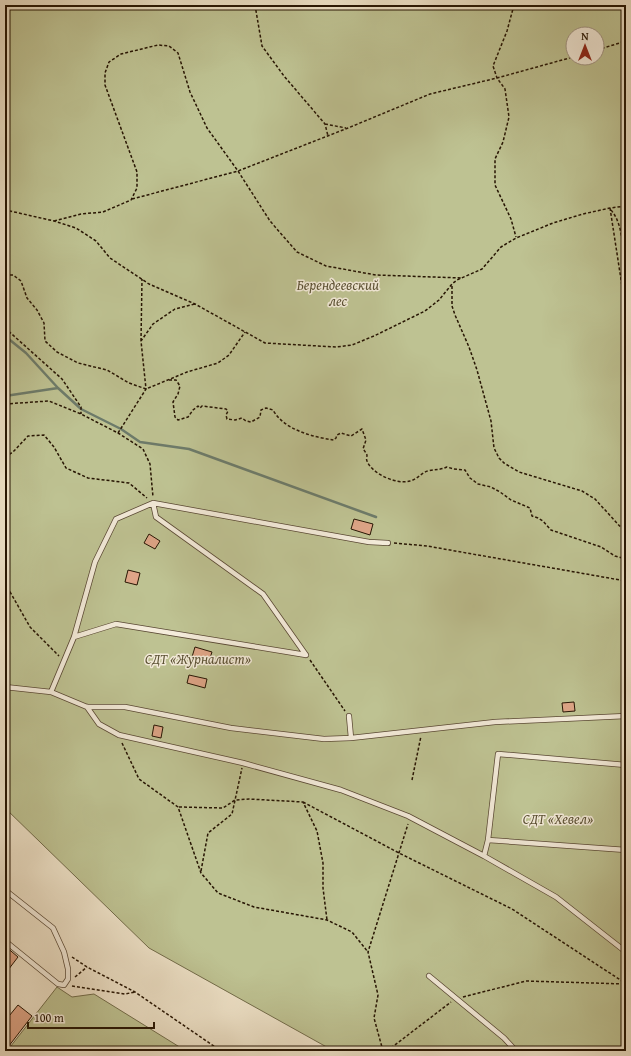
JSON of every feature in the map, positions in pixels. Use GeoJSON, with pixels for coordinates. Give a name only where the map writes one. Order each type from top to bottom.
{"type":"FeatureCollection","features":[{"type":"Feature","properties":{"kind":"lane"},"geometry":{"type":"LineString","coordinates":[[153,503],[156,517],[263,594],[306,655]]}},
{"type":"Feature","properties":{"kind":"lane"},"geometry":{"type":"LineString","coordinates":[[51,692],[74,637],[95,562],[116,519],[153,503],[369,542],[388,543]]}},
{"type":"Feature","properties":{"kind":"lane"},"geometry":{"type":"LineString","coordinates":[[74,637],[116,624],[306,655]]}},
{"type":"Feature","properties":{"kind":"lane"},"geometry":{"type":"LineString","coordinates":[[5,687],[51,692],[87,707],[125,707],[231,728],[324,739],[422,731],[495,722],[626,716]]}},
{"type":"Feature","properties":{"kind":"lane"},"geometry":{"type":"LineString","coordinates":[[87,707],[99,724],[119,734],[243,763],[341,790],[408,816],[484,856],[556,897],[626,952]]}},
{"type":"Feature","properties":{"kind":"lane"},"geometry":{"type":"LineString","coordinates":[[349,716],[350,738]]}},
{"type":"Feature","properties":{"kind":"lane"},"geometry":{"type":"LineString","coordinates":[[484,856],[488,840],[498,754],[626,765]]}},
{"type":"Feature","properties":{"kind":"lane"},"geometry":{"type":"LineString","coordinates":[[488,840],[626,850]]}},
{"type":"Feature","properties":{"kind":"lane"},"geometry":{"type":"LineString","coordinates":[[5,890],[53,928],[64,952],[68,970],[68,979],[64,985],[58,984],[5,941]]}},
{"type":"Feature","properties":{"kind":"lane"},"geometry":{"type":"LineString","coordinates":[[429,976],[504,1038],[516,1051]]}},
{"type":"Feature","properties":{"kind":"path"},"geometry":{"type":"LineString","coordinates":[[255,5],[262,46],[284,76],[325,124],[328,136]]}},
{"type":"Feature","properties":{"kind":"path"},"geometry":{"type":"LineString","coordinates":[[514,5],[507,31],[492,66],[497,78],[505,89],[508,117],[503,142],[495,159],[496,185],[511,219],[516,238]]}},
{"type":"Feature","properties":{"kind":"path"},"geometry":{"type":"LineString","coordinates":[[605,48],[626,42]]}},
{"type":"Feature","properties":{"kind":"path"},"geometry":{"type":"LineString","coordinates":[[131,200],[137,188],[137,172],[105,85],[104,73],[109,62],[121,54],[158,45],[169,46],[178,53],[190,92],[207,128],[238,171],[270,221],[298,252],[326,266],[376,275],[462,278]]}},
{"type":"Feature","properties":{"kind":"path"},"geometry":{"type":"LineString","coordinates":[[54,221],[81,214],[103,212],[131,200],[238,171],[430,94],[497,78],[565,58]]}},
{"type":"Feature","properties":{"kind":"path"},"geometry":{"type":"LineString","coordinates":[[325,124],[348,128]]}},
{"type":"Feature","properties":{"kind":"path"},"geometry":{"type":"LineString","coordinates":[[5,208],[10,211],[54,221],[76,228],[96,241],[110,258],[150,284],[195,304],[265,343],[336,347],[352,345],[425,311],[439,300],[452,284],[482,269],[502,247],[516,238],[553,223],[583,214],[626,206]]}},
{"type":"Feature","properties":{"kind":"path"},"geometry":{"type":"LineString","coordinates":[[610,208],[615,214],[621,232],[622,241],[626,245]]}},
{"type":"Feature","properties":{"kind":"path"},"geometry":{"type":"LineString","coordinates":[[610,208],[626,312]]}},
{"type":"Feature","properties":{"kind":"path"},"geometry":{"type":"LineString","coordinates":[[5,261],[5,266]]}},
{"type":"Feature","properties":{"kind":"path"},"geometry":{"type":"LineString","coordinates":[[5,275],[13,275],[21,281],[27,298],[37,310],[44,323],[45,341],[57,352],[78,363],[107,370],[129,383],[146,389]]}},
{"type":"Feature","properties":{"kind":"path"},"geometry":{"type":"LineString","coordinates":[[142,279],[141,341],[146,389]]}},
{"type":"Feature","properties":{"kind":"path"},"geometry":{"type":"LineString","coordinates":[[452,284],[452,306],[454,315],[469,347],[477,370],[491,421],[494,448],[499,458],[504,463],[519,472],[582,491],[594,499],[626,533]]}},
{"type":"Feature","properties":{"kind":"path"},"geometry":{"type":"LineString","coordinates":[[141,341],[153,324],[175,309],[195,304]]}},
{"type":"Feature","properties":{"kind":"path"},"geometry":{"type":"LineString","coordinates":[[5,328],[62,379],[81,406],[81,414]]}},
{"type":"Feature","properties":{"kind":"path"},"geometry":{"type":"LineString","coordinates":[[118,433],[146,389],[187,372],[218,363],[229,355],[245,332]]}},
{"type":"Feature","properties":{"kind":"path"},"geometry":{"type":"LineString","coordinates":[[169,380],[176,380],[180,386],[178,394],[173,402],[175,417],[178,420],[188,417],[198,406],[200,408],[202,406],[226,409],[228,411],[226,415],[227,418],[235,420],[242,418],[251,422],[260,417],[261,410],[266,408],[273,410],[276,416],[287,425],[303,433],[328,439],[334,440],[337,435],[341,433],[350,436],[362,429],[366,440],[364,449],[367,455],[367,461],[374,471],[383,476],[397,481],[409,482],[418,478],[427,471],[442,470],[447,467],[465,470],[470,478],[478,484],[491,487],[511,500],[530,508],[532,516],[544,521],[551,530],[601,547],[616,556],[626,558]]}},
{"type":"Feature","properties":{"kind":"path"},"geometry":{"type":"LineString","coordinates":[[5,404],[49,401],[81,414],[118,433],[142,449],[150,464],[153,503]]}},
{"type":"Feature","properties":{"kind":"path"},"geometry":{"type":"LineString","coordinates":[[5,457],[13,452],[28,436],[44,435],[54,447],[66,468],[88,478],[129,483],[153,503]]}},
{"type":"Feature","properties":{"kind":"path"},"geometry":{"type":"LineString","coordinates":[[388,543],[427,546],[626,581]]}},
{"type":"Feature","properties":{"kind":"path"},"geometry":{"type":"LineString","coordinates":[[5,583],[30,627],[64,662]]}},
{"type":"Feature","properties":{"kind":"path"},"geometry":{"type":"LineString","coordinates":[[306,655],[349,716]]}},
{"type":"Feature","properties":{"kind":"path"},"geometry":{"type":"LineString","coordinates":[[412,780],[422,731]]}},
{"type":"Feature","properties":{"kind":"path"},"geometry":{"type":"LineString","coordinates":[[119,734],[139,779],[178,807],[223,808],[235,800],[249,799],[303,802],[512,909],[625,984]]}},
{"type":"Feature","properties":{"kind":"path"},"geometry":{"type":"LineString","coordinates":[[201,873],[208,833],[232,814],[243,763]]}},
{"type":"Feature","properties":{"kind":"path"},"geometry":{"type":"LineString","coordinates":[[303,802],[316,831],[320,847],[323,863],[327,920]]}},
{"type":"Feature","properties":{"kind":"path"},"geometry":{"type":"LineString","coordinates":[[178,807],[201,873],[218,893],[254,907],[327,920],[352,932],[368,952],[378,995],[374,1018],[383,1051]]}},
{"type":"Feature","properties":{"kind":"path"},"geometry":{"type":"LineString","coordinates":[[368,952],[400,853],[408,825],[408,816]]}},
{"type":"Feature","properties":{"kind":"path"},"geometry":{"type":"LineString","coordinates":[[64,952],[87,967],[135,992],[221,1051]]}},
{"type":"Feature","properties":{"kind":"path"},"geometry":{"type":"LineString","coordinates":[[64,985],[87,967]]}},
{"type":"Feature","properties":{"kind":"path"},"geometry":{"type":"LineString","coordinates":[[526,981],[625,984]]}},
{"type":"Feature","properties":{"kind":"path"},"geometry":{"type":"LineString","coordinates":[[64,985],[125,994],[135,992]]}},
{"type":"Feature","properties":{"kind":"path"},"geometry":{"type":"LineString","coordinates":[[387,1051],[414,1030]]}},
{"type":"Feature","properties":{"kind":"path"},"geometry":{"type":"LineString","coordinates":[[332,1051],[348,1051]]}},
{"type":"Feature","properties":{"kind":"green space","name":"Берендеевский лес"},"geometry":{"type":"Polygon","coordinates":[[[5,5],[626,5],[626,1051],[332,1051],[149,948],[5,808],[5,5]]]}},
{"type":"Feature","properties":{"kind":"green space"},"geometry":{"type":"Polygon","coordinates":[[[57,987],[72,997],[94,994],[186,1051],[7,1051],[57,987]]]}},
{"type":"Feature","properties":{"kind":"building"},"geometry":{"type":"Polygon","coordinates":[[[354,519],[373,524],[370,535],[351,529],[354,519]]]}},
{"type":"Feature","properties":{"kind":"building"},"geometry":{"type":"Polygon","coordinates":[[[149,534],[160,541],[155,549],[144,543],[149,534]]]}},
{"type":"Feature","properties":{"kind":"building"},"geometry":{"type":"Polygon","coordinates":[[[128,570],[140,573],[137,585],[125,582],[128,570]]]}},
{"type":"Feature","properties":{"kind":"building"},"geometry":{"type":"Polygon","coordinates":[[[195,647],[212,652],[209,661],[192,657],[195,647]]]}},
{"type":"Feature","properties":{"kind":"building"},"geometry":{"type":"Polygon","coordinates":[[[189,675],[207,679],[205,688],[187,683],[189,675]]]}},
{"type":"Feature","properties":{"kind":"building"},"geometry":{"type":"Polygon","coordinates":[[[574,702],[575,711],[563,712],[562,703],[574,702]]]}},
{"type":"Feature","properties":{"kind":"building"},"geometry":{"type":"Polygon","coordinates":[[[154,725],[163,727],[161,738],[152,736],[154,725]]]}},
{"type":"Feature","properties":{"kind":"building"},"geometry":{"type":"Polygon","coordinates":[[[5,946],[18,957],[5,974],[5,946]]]}},
{"type":"Feature","properties":{"kind":"building"},"geometry":{"type":"Polygon","coordinates":[[[18,1005],[32,1016],[5,1051],[5,1021],[18,1005]]]}},
{"type":"Feature","properties":{"kind":"waterway"},"geometry":{"type":"LineString","coordinates":[[5,336],[26,353],[58,388],[81,409],[121,429],[140,442],[189,449],[376,517]]}},
{"type":"Feature","properties":{"kind":"waterway"},"geometry":{"type":"LineString","coordinates":[[5,396],[58,388]]}},
{"type":"Feature","properties":{"kind":"park label","name":"СДТ «Журналист»"},"geometry":{"type":"Point","coordinates":[198,659]}},
{"type":"Feature","properties":{"kind":"park label","name":"СДТ «Хевел»"},"geometry":{"type":"Point","coordinates":[558,819]}}]}
